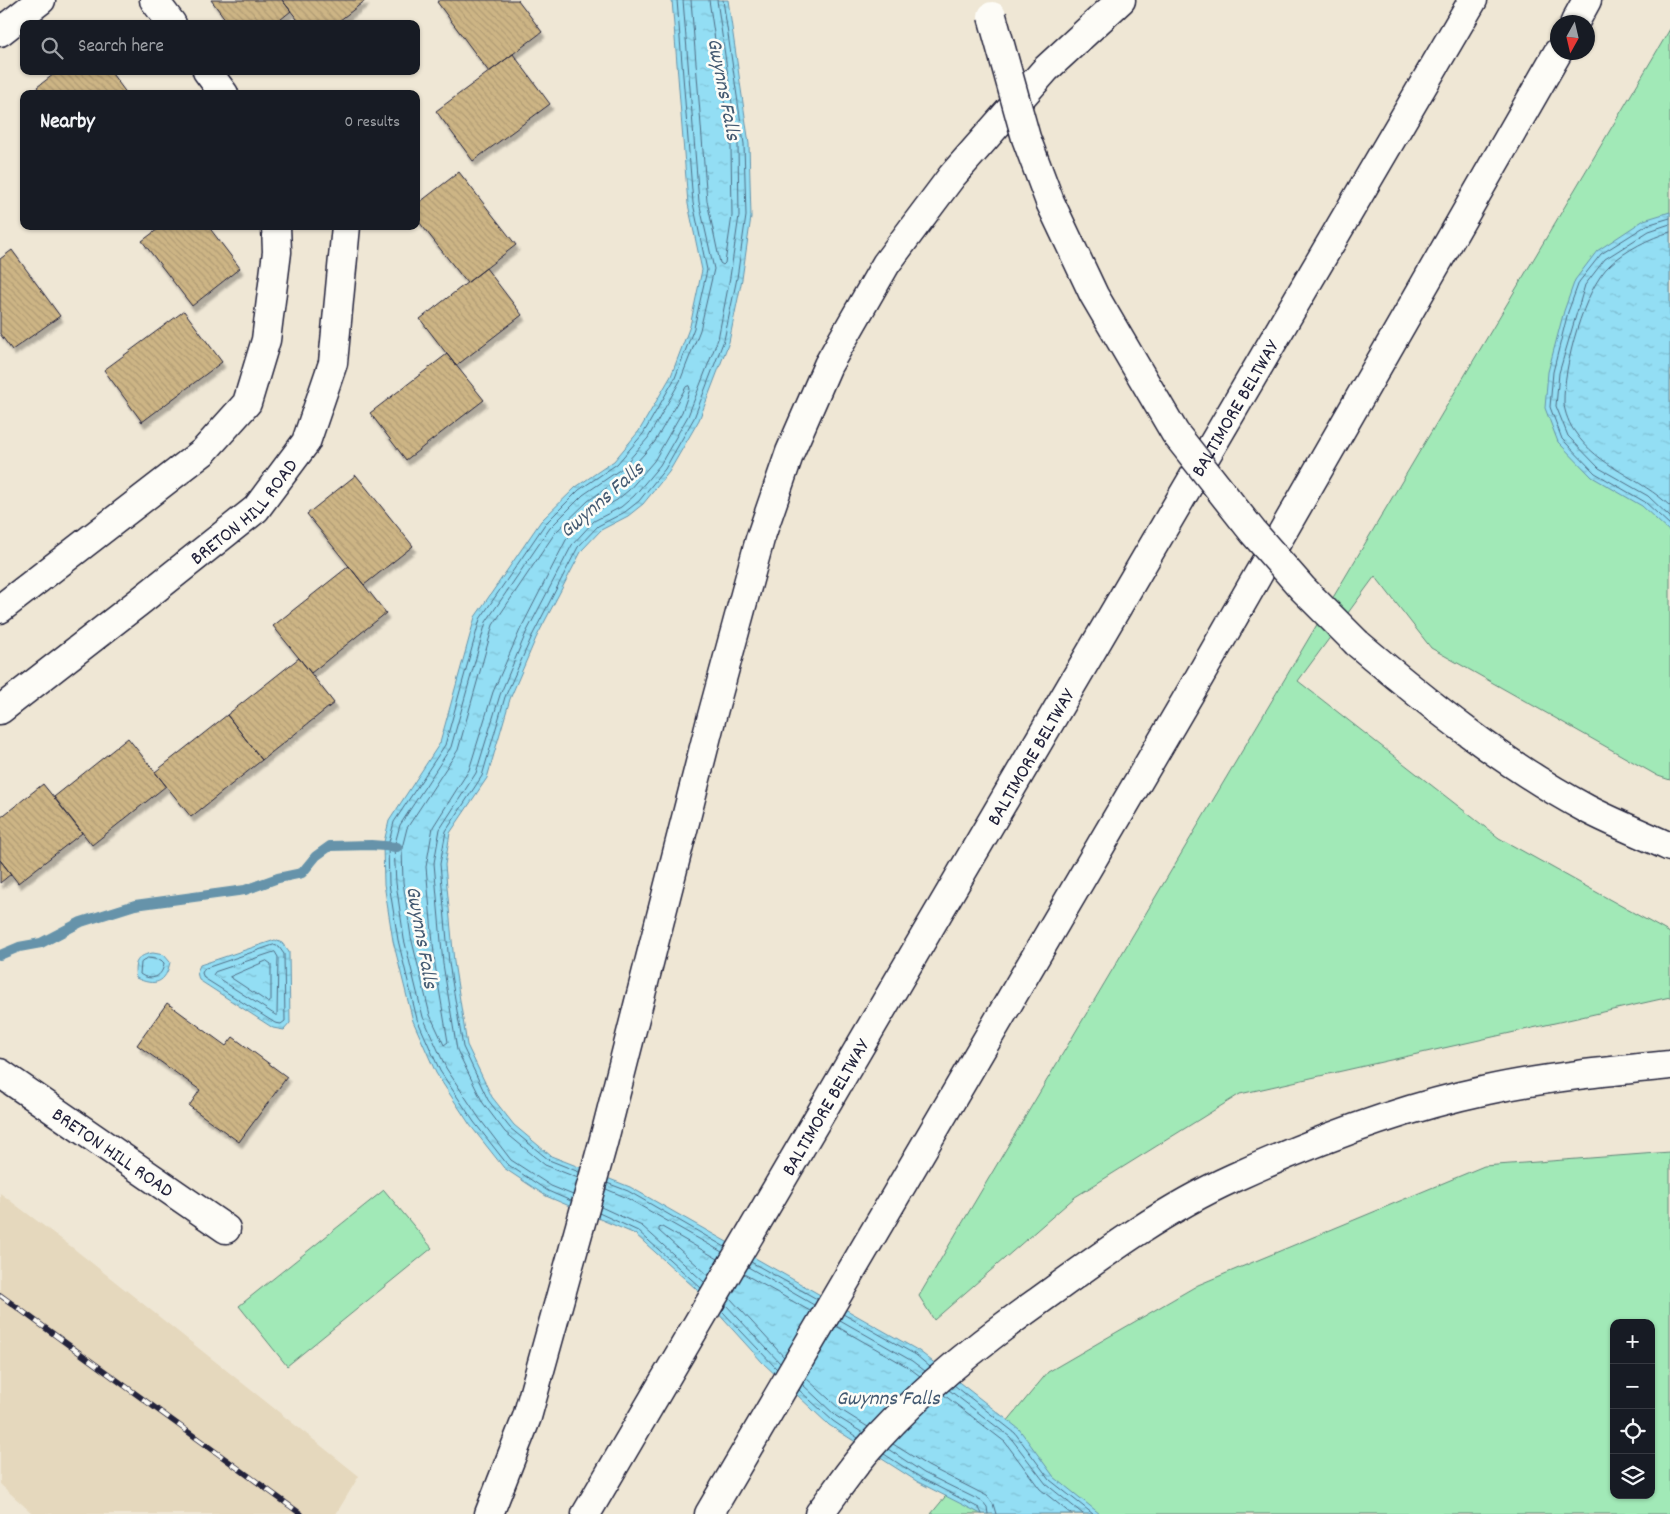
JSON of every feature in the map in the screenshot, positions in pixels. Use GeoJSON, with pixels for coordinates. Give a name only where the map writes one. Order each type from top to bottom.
{"type":"FeatureCollection","features":[{"type":"Feature","properties":{"kind":"main road"},"geometry":{"type":"LineString","coordinates":[[0,32],[41,0]]}},
{"type":"Feature","properties":{"kind":"main road"},"geometry":{"type":"LineString","coordinates":[[154,0],[169,20]]}},
{"type":"Feature","properties":{"kind":"main road"},"geometry":{"type":"LineString","coordinates":[[489,1514],[527,1417],[603,1143],[712,716],[760,540],[790,452],[828,365],[886,264],[952,176],[1046,69],[1121,0]]}},
{"type":"Feature","properties":{"kind":"main road","name":"BALTIMORE BELTWAY"},"geometry":{"type":"LineString","coordinates":[[586,1514],[1473,0]]}},
{"type":"Feature","properties":{"kind":"main road"},"geometry":{"type":"LineString","coordinates":[[1579,15],[1588,0]]}},
{"type":"Feature","properties":{"kind":"main road"},"geometry":{"type":"LineString","coordinates":[[990,8],[1026,138],[1050,202],[1094,295],[1175,433],[1241,517],[1303,589],[1357,642],[1431,705],[1507,760],[1587,809],[1670,847]]}},
{"type":"Feature","properties":{"kind":"main road"},"geometry":{"type":"LineString","coordinates":[[709,1514],[1196,683],[1553,60]]}},
{"type":"Feature","properties":{"kind":"main road"},"geometry":{"type":"LineString","coordinates":[[211,75],[221,90]]}},
{"type":"Feature","properties":{"kind":"main road"},"geometry":{"type":"LineString","coordinates":[[0,609],[203,452],[247,403],[266,340],[277,252],[276,230]]}},
{"type":"Feature","properties":{"kind":"main road","name":"BRETON HILL ROAD"},"geometry":{"type":"LineString","coordinates":[[0,710],[140,602],[256,508],[306,442],[333,363],[346,230]]}},
{"type":"Feature","properties":{"kind":"main road"},"geometry":{"type":"LineString","coordinates":[[819,1514],[864,1454],[922,1395],[980,1343],[1112,1248],[1232,1178],[1366,1126],[1488,1089],[1670,1064]]}},
{"type":"Feature","properties":{"kind":"main road","name":"BRETON HILL ROAD"},"geometry":{"type":"LineString","coordinates":[[0,1073],[226,1229]]}},
{"type":"Feature","properties":{"kind":"shaded area"},"geometry":{"type":"Polygon","coordinates":[[[0,1193],[73,1248],[359,1476],[336,1514],[33,1514],[0,1484],[0,1193]]]}},
{"type":"Feature","properties":{"kind":"green space"},"geometry":{"type":"Polygon","coordinates":[[[1670,29],[1670,780],[1658,776],[1431,648],[1375,576],[1298,681],[1499,838],[1670,933],[1670,997],[1240,1094],[1075,1197],[934,1320],[919,1296],[1670,29]]]}},
{"type":"Feature","properties":{"kind":"green space"},"geometry":{"type":"Polygon","coordinates":[[[1670,1152],[1670,1514],[931,1514],[1048,1372],[1198,1285],[1484,1166],[1670,1152]]]}},
{"type":"Feature","properties":{"kind":"green space"},"geometry":{"type":"Polygon","coordinates":[[[384,1190],[432,1248],[287,1366],[239,1306],[384,1190]]]}},
{"type":"Feature","properties":{"kind":"water","name":"Gwynns Falls"},"geometry":{"type":"Polygon","coordinates":[[[672,0],[728,0],[749,144],[751,217],[742,279],[729,342],[699,420],[669,472],[643,504],[628,516],[601,530],[582,550],[536,638],[510,699],[487,778],[450,833],[445,865],[454,962],[467,1045],[492,1097],[514,1125],[551,1156],[630,1187],[919,1351],[1019,1429],[1054,1477],[1100,1514],[981,1514],[918,1482],[829,1425],[763,1363],[695,1288],[635,1234],[546,1196],[504,1168],[470,1125],[436,1073],[413,1021],[393,941],[384,884],[383,846],[389,821],[440,743],[475,617],[541,521],[576,487],[614,461],[639,431],[671,376],[690,326],[702,270],[688,204],[672,0]]]}},
{"type":"Feature","properties":{"kind":"water"},"geometry":{"type":"Polygon","coordinates":[[[1670,212],[1670,532],[1642,506],[1592,477],[1558,442],[1545,408],[1548,372],[1564,311],[1575,280],[1597,251],[1644,220],[1670,212]]]}},
{"type":"Feature","properties":{"kind":"water"},"geometry":{"type":"Polygon","coordinates":[[[275,940],[282,943],[289,952],[290,1023],[284,1030],[273,1028],[199,980],[197,972],[200,965],[275,940]]]}},
{"type":"Feature","properties":{"kind":"water"},"geometry":{"type":"Polygon","coordinates":[[[153,953],[164,955],[170,962],[166,975],[159,981],[154,982],[136,978],[135,968],[137,961],[143,956],[153,953]]]}},
{"type":"Feature","properties":{"kind":"building"},"geometry":{"type":"Polygon","coordinates":[[[211,0],[282,0],[291,11],[280,20],[226,20],[211,0]]]}},
{"type":"Feature","properties":{"kind":"building"},"geometry":{"type":"Polygon","coordinates":[[[282,0],[366,0],[340,20],[298,20],[282,0]]]}},
{"type":"Feature","properties":{"kind":"building"},"geometry":{"type":"Polygon","coordinates":[[[440,0],[518,0],[542,32],[489,72],[437,2],[440,0]]]}},
{"type":"Feature","properties":{"kind":"building"},"geometry":{"type":"Polygon","coordinates":[[[513,54],[550,104],[473,161],[436,111],[513,54]]]}},
{"type":"Feature","properties":{"kind":"building"},"geometry":{"type":"Polygon","coordinates":[[[53,75],[113,75],[124,90],[39,90],[37,87],[53,75]]]}},
{"type":"Feature","properties":{"kind":"building"},"geometry":{"type":"Polygon","coordinates":[[[459,172],[516,245],[467,283],[420,223],[420,202],[459,172]]]}},
{"type":"Feature","properties":{"kind":"building"},"geometry":{"type":"Polygon","coordinates":[[[157,230],[211,230],[240,268],[192,306],[142,241],[157,230]]]}},
{"type":"Feature","properties":{"kind":"building"},"geometry":{"type":"Polygon","coordinates":[[[12,250],[60,316],[12,350],[0,334],[0,259],[12,250]]]}},
{"type":"Feature","properties":{"kind":"building"},"geometry":{"type":"Polygon","coordinates":[[[486,268],[522,315],[456,366],[420,319],[486,268]]]}},
{"type":"Feature","properties":{"kind":"building"},"geometry":{"type":"Polygon","coordinates":[[[184,311],[222,362],[142,422],[104,370],[184,311]]]}},
{"type":"Feature","properties":{"kind":"building"},"geometry":{"type":"Polygon","coordinates":[[[447,354],[484,400],[406,460],[370,413],[447,354]]]}},
{"type":"Feature","properties":{"kind":"building"},"geometry":{"type":"Polygon","coordinates":[[[356,475],[413,546],[364,585],[307,514],[356,475]]]}},
{"type":"Feature","properties":{"kind":"building"},"geometry":{"type":"Polygon","coordinates":[[[349,566],[386,613],[311,673],[273,626],[349,566]]]}},
{"type":"Feature","properties":{"kind":"building"},"geometry":{"type":"Polygon","coordinates":[[[299,658],[334,703],[262,760],[227,715],[299,658]]]}},
{"type":"Feature","properties":{"kind":"building"},"geometry":{"type":"Polygon","coordinates":[[[227,715],[262,760],[191,817],[155,772],[227,715]]]}},
{"type":"Feature","properties":{"kind":"building"},"geometry":{"type":"Polygon","coordinates":[[[128,738],[166,786],[92,845],[54,797],[128,738]]]}},
{"type":"Feature","properties":{"kind":"building"},"geometry":{"type":"Polygon","coordinates":[[[43,784],[82,833],[18,883],[0,860],[0,818],[43,784]]]}},
{"type":"Feature","properties":{"kind":"building"},"geometry":{"type":"Polygon","coordinates":[[[0,860],[11,874],[0,883],[0,860]]]}},
{"type":"Feature","properties":{"kind":"building"},"geometry":{"type":"Polygon","coordinates":[[[167,1003],[226,1046],[233,1037],[287,1077],[239,1142],[189,1106],[200,1090],[137,1045],[167,1003]]]}},
{"type":"Feature","properties":{"kind":"waterway"},"geometry":{"type":"LineString","coordinates":[[0,955],[19,947],[41,943],[81,922],[135,905],[245,890],[278,878],[302,873],[316,856],[330,846],[371,845],[397,847]]}},
{"type":"Feature","properties":{"kind":"railway"},"geometry":{"type":"LineString","coordinates":[[0,1295],[301,1514]]}}]}
